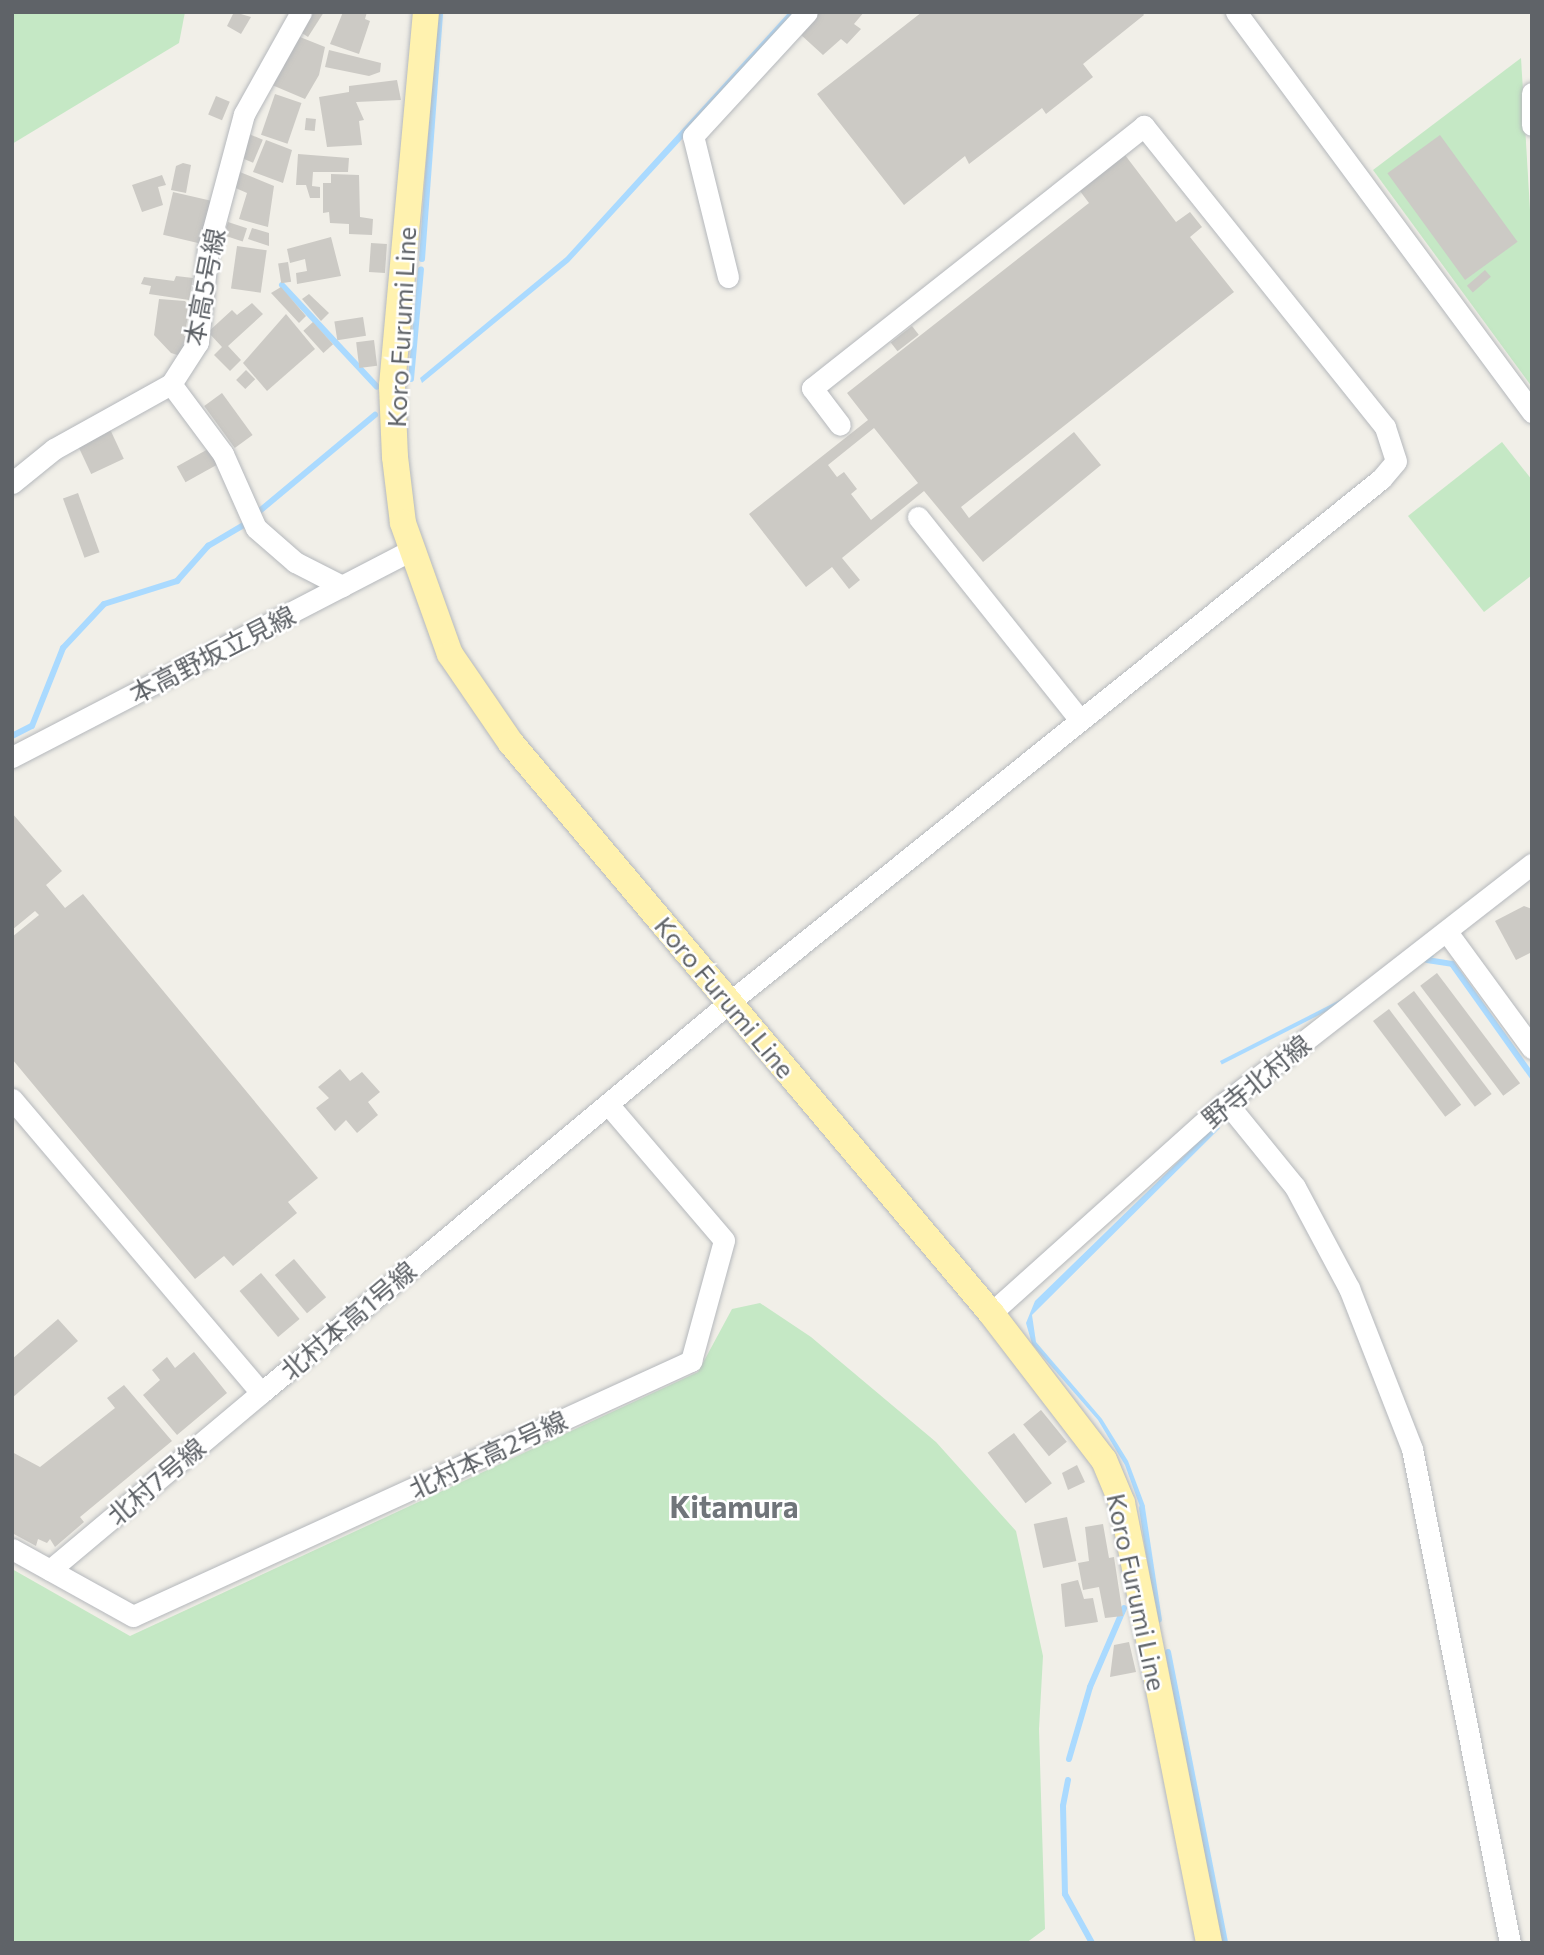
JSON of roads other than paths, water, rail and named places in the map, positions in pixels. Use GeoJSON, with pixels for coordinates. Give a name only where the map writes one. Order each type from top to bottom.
{"type":"FeatureCollection","features":[{"type":"Feature","properties":{"kind":"main road","name":"Koro Furumi Line"},"geometry":{"type":"LineString","coordinates":[[426,12],[392,386],[395,457],[411,550],[450,654],[511,743],[991,1313],[1104,1460],[1122,1503],[1209,1943]]}},
{"type":"Feature","properties":{"kind":"street","name":"本高5号線"},"geometry":{"type":"LineString","coordinates":[[171,384],[198,342],[208,248],[244,114],[301,12]]}},
{"type":"Feature","properties":{"kind":"street"},"geometry":{"type":"LineString","coordinates":[[728,277],[693,136],[807,12]]}},
{"type":"Feature","properties":{"kind":"street"},"geometry":{"type":"LineString","coordinates":[[1236,12],[1532,412]]}},
{"type":"Feature","properties":{"kind":"street"},"geometry":{"type":"LineString","coordinates":[[1532,93],[1532,125]]}},
{"type":"Feature","properties":{"kind":"street","name":"北村本高1号線"},"geometry":{"type":"LineString","coordinates":[[12,1099],[261,1393],[731,1001],[1079,719],[1381,480],[1396,461],[1385,427],[1144,126],[812,388],[841,425]]}},
{"type":"Feature","properties":{"kind":"street"},"geometry":{"type":"LineString","coordinates":[[12,483],[54,449],[171,384],[223,454],[256,528],[295,562],[342,586]]}},
{"type":"Feature","properties":{"kind":"street"},"geometry":{"type":"LineString","coordinates":[[918,517],[1079,719]]}},
{"type":"Feature","properties":{"kind":"street","name":"本高野坂立見線"},"geometry":{"type":"LineString","coordinates":[[12,757],[411,550]]}},
{"type":"Feature","properties":{"kind":"street","name":"野寺北村線"},"geometry":{"type":"LineString","coordinates":[[991,1313],[1226,1102],[1532,864]]}},
{"type":"Feature","properties":{"kind":"street"},"geometry":{"type":"LineString","coordinates":[[1447,932],[1532,1048]]}},
{"type":"Feature","properties":{"kind":"street"},"geometry":{"type":"LineString","coordinates":[[1226,1102],[1295,1187],[1349,1287],[1412,1449],[1510,1943]]}},
{"type":"Feature","properties":{"kind":"street","name":"北村本高2号線"},"geometry":{"type":"LineString","coordinates":[[12,1549],[133,1616],[691,1361],[724,1240],[608,1104]]}},
{"type":"Feature","properties":{"kind":"street","name":"北村7号線"},"geometry":{"type":"LineString","coordinates":[[50,1570],[261,1393]]}},
{"type":"Feature","properties":{"kind":"water"},"geometry":{"type":"Polygon","coordinates":[[[789,12],[799,12],[569,262],[422,383],[420,378],[566,257],[789,12]]]}},
{"type":"Feature","properties":{"kind":"water"},"geometry":{"type":"Polygon","coordinates":[[[1432,953],[1434,957],[1222,1065],[1220,1061],[1432,953]]]}},
{"type":"Feature","properties":{"kind":"water"},"geometry":{"type":"Polygon","coordinates":[[[1217,1124],[1220,1128],[1032,1315],[1036,1342],[1102,1419],[1128,1461],[1145,1506],[1143,1515],[1125,1465],[1098,1420],[1032,1344],[1026,1323],[1035,1301],[1217,1124]]]}},
{"type":"Feature","properties":{"kind":"waterway"},"geometry":{"type":"LineString","coordinates":[[422,259],[440,12]]}},
{"type":"Feature","properties":{"kind":"waterway"},"geometry":{"type":"LineString","coordinates":[[411,379],[421,269]]}},
{"type":"Feature","properties":{"kind":"waterway"},"geometry":{"type":"LineString","coordinates":[[282,285],[377,387]]}},
{"type":"Feature","properties":{"kind":"waterway"},"geometry":{"type":"LineString","coordinates":[[256,514],[375,415]]}},
{"type":"Feature","properties":{"kind":"waterway"},"geometry":{"type":"LineString","coordinates":[[12,736],[32,726],[63,648],[104,604],[177,581],[208,546],[247,523]]}},
{"type":"Feature","properties":{"kind":"waterway"},"geometry":{"type":"LineString","coordinates":[[1427,960],[1452,964],[1532,1076]]}},
{"type":"Feature","properties":{"kind":"waterway"},"geometry":{"type":"LineString","coordinates":[[1142,1508],[1159,1620]]}},
{"type":"Feature","properties":{"kind":"waterway"},"geometry":{"type":"LineString","coordinates":[[1069,1759],[1090,1687],[1124,1608]]}},
{"type":"Feature","properties":{"kind":"waterway"},"geometry":{"type":"LineString","coordinates":[[1168,1652],[1225,1943]]}},
{"type":"Feature","properties":{"kind":"waterway"},"geometry":{"type":"LineString","coordinates":[[1068,1780],[1063,1806],[1065,1894],[1092,1943]]}},
{"type":"Feature","properties":{"kind":"district","name":"Kitamura"},"geometry":{"type":"Point","coordinates":[734,1506]}}]}
